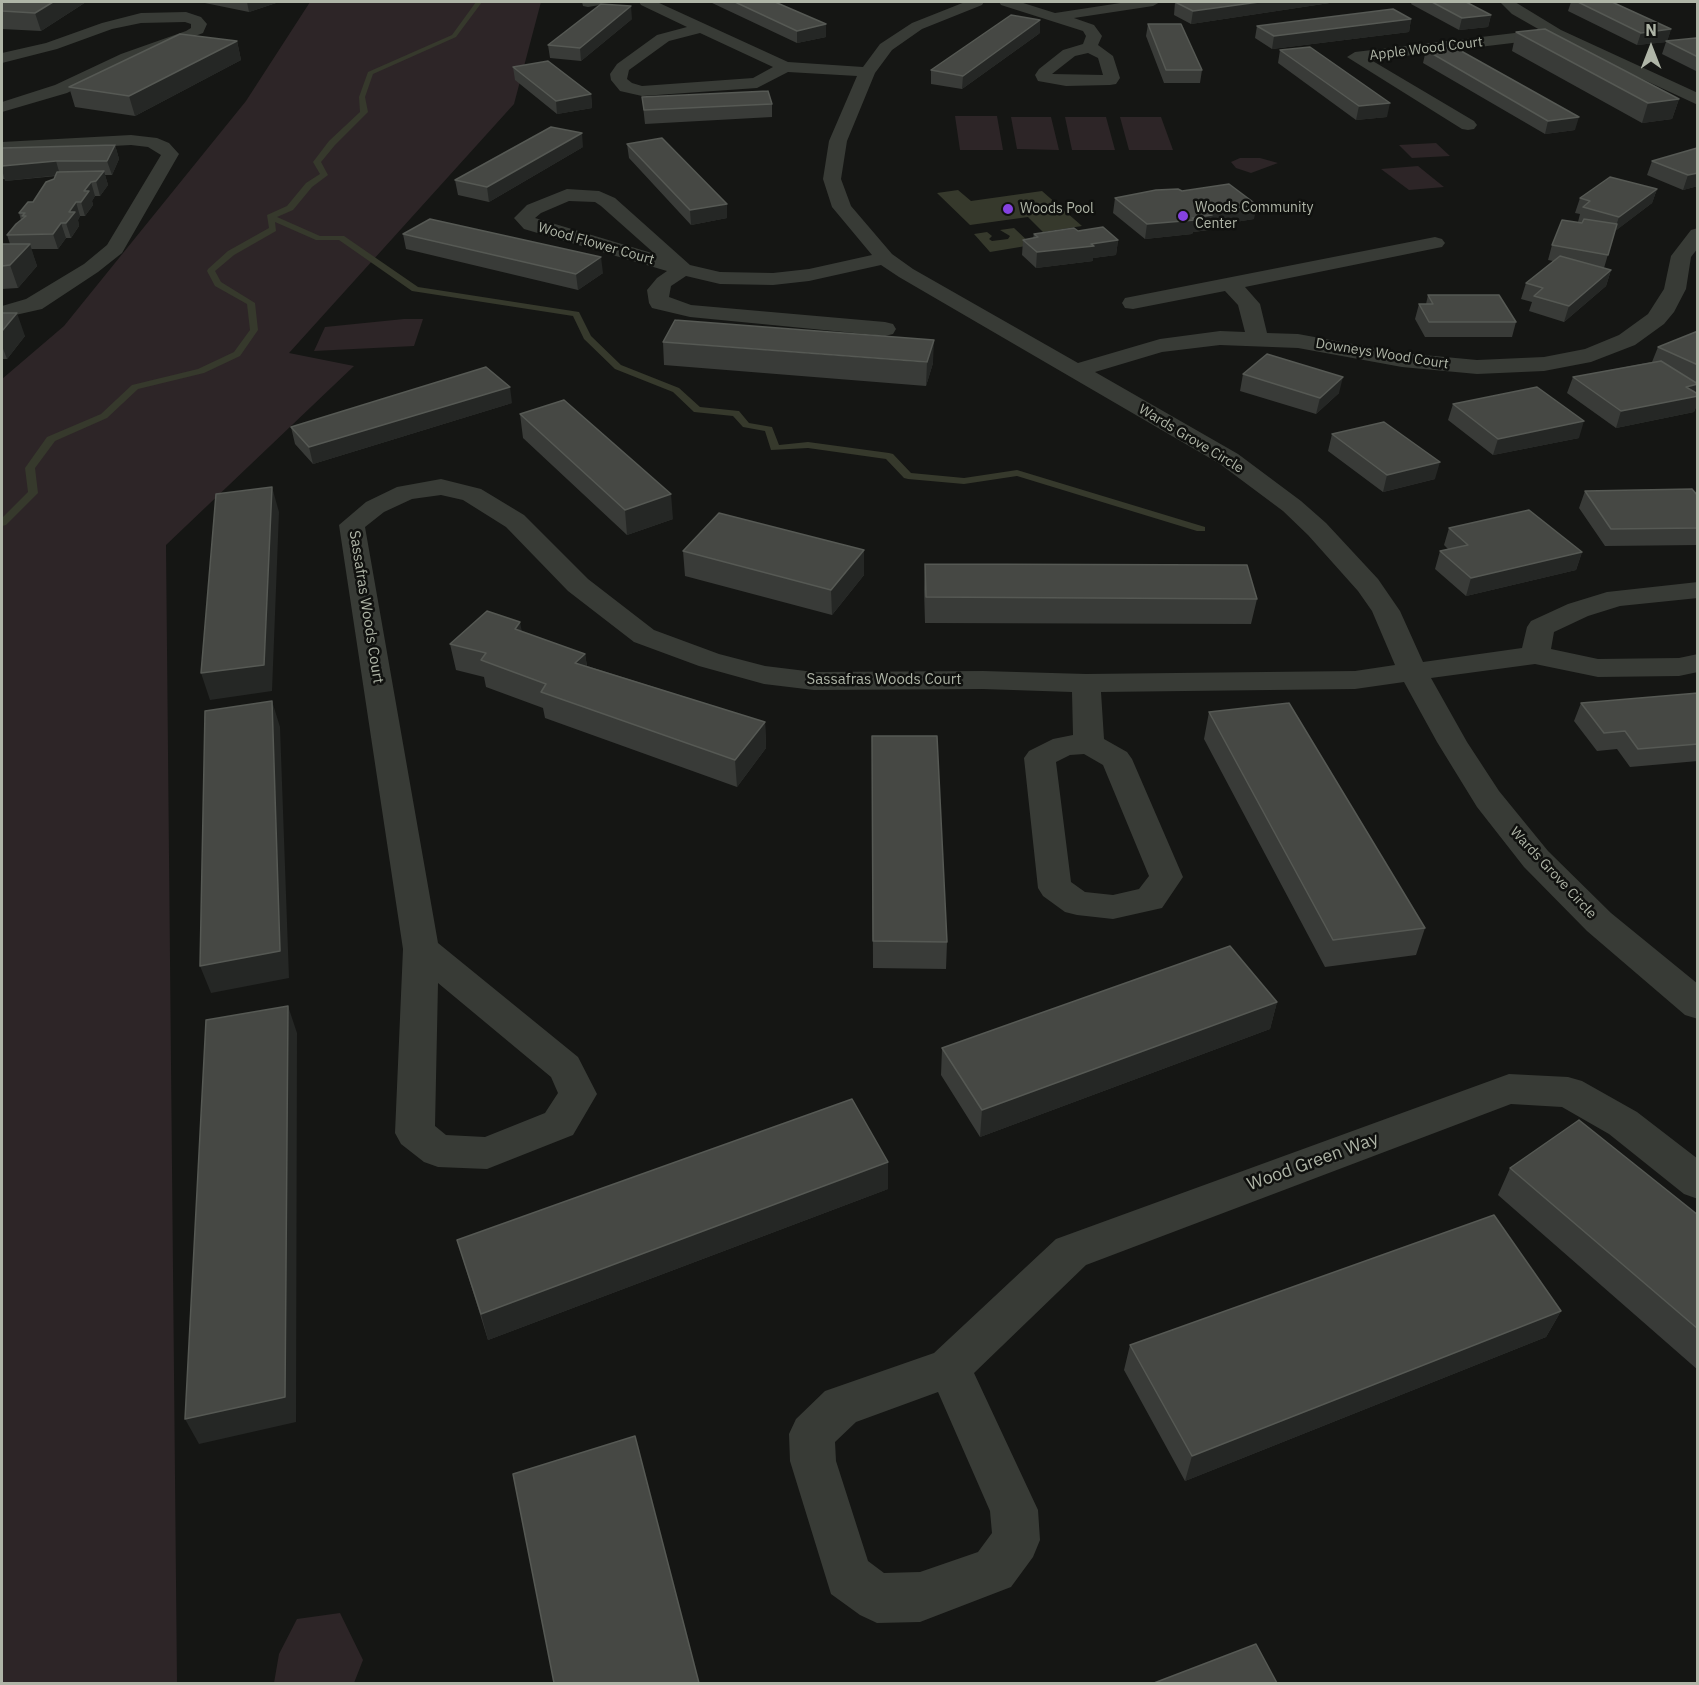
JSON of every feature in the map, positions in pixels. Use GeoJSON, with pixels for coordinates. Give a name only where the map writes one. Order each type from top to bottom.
{"type":"FeatureCollection","features":[{"type":"Feature","properties":{"kind":"street"},"geometry":{"type":"LineString","coordinates":[[646,2],[785,67],[867,72]]}},
{"type":"Feature","properties":{"kind":"street","name":"Wards Grove Circle"},"geometry":{"type":"LineString","coordinates":[[978,2],[946,12],[917,26],[886,47],[867,72],[838,141],[832,179],[842,207],[885,258],[933,290],[1229,459],[1300,514],[1335,545],[1386,611],[1412,670],[1452,742],[1488,799],[1536,859],[1599,922],[1698,1005]]}},
{"type":"Feature","properties":{"kind":"street"},"geometry":{"type":"LineString","coordinates":[[1006,2],[1058,16],[1089,28],[1094,36],[1090,47]]}},
{"type":"Feature","properties":{"kind":"street"},"geometry":{"type":"LineString","coordinates":[[1058,16],[1153,2]]}},
{"type":"Feature","properties":{"kind":"street"},"geometry":{"type":"LineString","coordinates":[[1507,2],[1517,11],[1556,33],[1698,100]]}},
{"type":"Feature","properties":{"kind":"street"},"geometry":{"type":"LineString","coordinates":[[2,58],[51,46],[107,26],[141,18],[186,17],[196,20],[199,24],[198,30],[190,34],[127,57],[61,89],[2,107]]}},
{"type":"Feature","properties":{"kind":"street"},"geometry":{"type":"LineString","coordinates":[[700,28],[663,38],[623,67],[618,74],[619,80],[626,87],[642,91],[757,83],[785,67]]}},
{"type":"Feature","properties":{"kind":"street","name":"Apple Wood Court"},"geometry":{"type":"LineString","coordinates":[[1468,125],[1355,57],[1556,33]]}},
{"type":"Feature","properties":{"kind":"street"},"geometry":{"type":"LineString","coordinates":[[2,147],[131,140],[163,147],[170,154],[115,249],[91,268],[34,304],[2,312]]}},
{"type":"Feature","properties":{"kind":"street","name":"Wood Flower Court"},"geometry":{"type":"LineString","coordinates":[[682,269],[608,202],[599,197],[567,195],[534,209],[524,218],[531,225],[682,269],[720,278],[773,279],[809,275],[885,258]]}},
{"type":"Feature","properties":{"kind":"street","name":"Downeys Wood Court"},"geometry":{"type":"LineString","coordinates":[[1075,370],[1160,346],[1220,338],[1257,338],[1328,345],[1425,363],[1477,368],[1544,364],[1591,355],[1627,340],[1656,319],[1666,307],[1675,289],[1681,256],[1698,234]]}},
{"type":"Feature","properties":{"kind":"street"},"geometry":{"type":"LineString","coordinates":[[1133,303],[1436,243]]}},
{"type":"Feature","properties":{"kind":"street","name":"Wood Flower Court"},"geometry":{"type":"LineString","coordinates":[[682,269],[658,290],[660,303],[690,311],[885,330]]}},
{"type":"Feature","properties":{"kind":"street"},"geometry":{"type":"LineString","coordinates":[[1229,284],[1249,304],[1257,338]]}},
{"type":"Feature","properties":{"kind":"street","name":"Sassafras Woods Court"},"geometry":{"type":"LineString","coordinates":[[421,949],[565,1067],[578,1094],[559,1124],[487,1153],[438,1152],[415,1133],[421,949],[352,525],[375,507],[406,492],[441,488],[472,494],[515,521],[578,585],[644,636],[709,660],[764,675],[814,681],[983,680],[1086,683],[1355,680],[1412,670],[1535,655],[1598,668],[1679,667],[1698,663]]}},
{"type":"Feature","properties":{"kind":"street"},"geometry":{"type":"LineString","coordinates":[[1535,655],[1540,627],[1578,610],[1617,598],[1698,590]]}},
{"type":"Feature","properties":{"kind":"street"},"geometry":{"type":"LineString","coordinates":[[1086,683],[1089,744]]}},
{"type":"Feature","properties":{"kind":"street"},"geometry":{"type":"LineString","coordinates":[[1089,744],[1116,759],[1166,877],[1150,899],[1113,907],[1077,903],[1056,888],[1040,758],[1064,746],[1089,744]]}},
{"type":"Feature","properties":{"kind":"street","name":"Wood Green Way"},"geometry":{"type":"LineString","coordinates":[[949,1368],[1014,1510],[1017,1540],[994,1570],[920,1597],[877,1598],[848,1577],[813,1461],[812,1434],[841,1406],[949,1368],[1071,1252],[1509,1089],[1568,1092],[1623,1123],[1698,1182]]}},
{"type":"Feature","properties":{"kind":"shaded area"},"geometry":{"type":"Polygon","coordinates":[[[310,2],[541,2],[514,104],[289,353],[354,366],[166,545],[177,1683],[2,1683],[2,379],[64,326],[246,101],[310,2]]]}},
{"type":"Feature","properties":{"kind":"shaded area"},"geometry":{"type":"Polygon","coordinates":[[[955,116],[997,116],[1003,150],[960,150],[955,116]]]}},
{"type":"Feature","properties":{"kind":"shaded area"},"geometry":{"type":"Polygon","coordinates":[[[1011,117],[1051,117],[1059,150],[1017,149],[1011,117]]]}},
{"type":"Feature","properties":{"kind":"shaded area"},"geometry":{"type":"Polygon","coordinates":[[[1065,117],[1106,117],[1115,150],[1072,150],[1065,117]]]}},
{"type":"Feature","properties":{"kind":"shaded area"},"geometry":{"type":"Polygon","coordinates":[[[1120,117],[1161,117],[1173,150],[1129,150],[1120,117]]]}},
{"type":"Feature","properties":{"kind":"shaded area"},"geometry":{"type":"Polygon","coordinates":[[[1436,143],[1450,156],[1412,158],[1399,145],[1436,143]]]}},
{"type":"Feature","properties":{"kind":"shaded area"},"geometry":{"type":"Polygon","coordinates":[[[1240,158],[1260,158],[1278,163],[1251,173],[1236,168],[1231,162],[1240,158]]]}},
{"type":"Feature","properties":{"kind":"shaded area"},"geometry":{"type":"Polygon","coordinates":[[[1418,166],[1444,187],[1409,190],[1381,169],[1418,166]]]}},
{"type":"Feature","properties":{"kind":"shaded area","name":"Woods Pool"},"geometry":{"type":"Polygon","coordinates":[[[958,190],[971,201],[1042,191],[1082,226],[1043,232],[1028,217],[970,225],[937,193],[958,190]]]}},
{"type":"Feature","properties":{"kind":"shaded area"},"geometry":{"type":"Polygon","coordinates":[[[1014,228],[1032,245],[990,252],[974,234],[987,232],[992,236],[989,239],[992,241],[1008,239],[1010,236],[1000,230],[1014,228]]]}},
{"type":"Feature","properties":{"kind":"shaded area"},"geometry":{"type":"Polygon","coordinates":[[[423,319],[414,346],[314,351],[325,327],[423,319]]]}},
{"type":"Feature","properties":{"kind":"shaded area"},"geometry":{"type":"Polygon","coordinates":[[[340,1613],[363,1660],[354,1683],[274,1683],[279,1654],[297,1619],[340,1613]]]}},
{"type":"Feature","properties":{"kind":"building"},"geometry":{"type":"Polygon","coordinates":[[[2,2],[53,2],[35,13],[2,11],[2,2]]]}},
{"type":"Feature","properties":{"kind":"building"},"geometry":{"type":"Polygon","coordinates":[[[735,2],[775,2],[826,24],[797,31],[735,2]]]}},
{"type":"Feature","properties":{"kind":"building"},"geometry":{"type":"Polygon","coordinates":[[[1175,2],[1259,2],[1193,11],[1175,2]]]}},
{"type":"Feature","properties":{"kind":"building"},"geometry":{"type":"Polygon","coordinates":[[[1432,2],[1466,2],[1491,15],[1462,18],[1432,2]]]}},
{"type":"Feature","properties":{"kind":"building"},"geometry":{"type":"Polygon","coordinates":[[[1578,2],[1612,2],[1671,29],[1641,33],[1578,2]]]}},
{"type":"Feature","properties":{"kind":"building"},"geometry":{"type":"Polygon","coordinates":[[[601,4],[631,6],[580,48],[548,45],[601,4]]]}},
{"type":"Feature","properties":{"kind":"building"},"geometry":{"type":"Polygon","coordinates":[[[1393,9],[1411,19],[1274,36],[1257,26],[1393,9]]]}},
{"type":"Feature","properties":{"kind":"building"},"geometry":{"type":"Polygon","coordinates":[[[1011,15],[1040,20],[963,76],[931,70],[1011,15]]]}},
{"type":"Feature","properties":{"kind":"building"},"geometry":{"type":"Polygon","coordinates":[[[1148,24],[1181,24],[1202,70],[1166,70],[1148,24]]]}},
{"type":"Feature","properties":{"kind":"building"},"geometry":{"type":"Polygon","coordinates":[[[1545,29],[1679,99],[1648,103],[1516,32],[1545,29]]]}},
{"type":"Feature","properties":{"kind":"building"},"geometry":{"type":"Polygon","coordinates":[[[180,34],[237,41],[129,96],[69,87],[180,34]]]}},
{"type":"Feature","properties":{"kind":"building"},"geometry":{"type":"Polygon","coordinates":[[[1698,39],[1698,57],[1666,41],[1698,39]]]}},
{"type":"Feature","properties":{"kind":"building"},"geometry":{"type":"Polygon","coordinates":[[[1310,47],[1390,103],[1359,106],[1280,50],[1310,47]]]}},
{"type":"Feature","properties":{"kind":"building"},"geometry":{"type":"Polygon","coordinates":[[[1454,47],[1579,117],[1548,121],[1426,50],[1454,47]]]}},
{"type":"Feature","properties":{"kind":"building"},"geometry":{"type":"Polygon","coordinates":[[[548,61],[591,94],[556,101],[513,67],[548,61]]]}},
{"type":"Feature","properties":{"kind":"building"},"geometry":{"type":"Polygon","coordinates":[[[768,91],[772,104],[644,110],[642,97],[768,91]]]}},
{"type":"Feature","properties":{"kind":"building"},"geometry":{"type":"Polygon","coordinates":[[[551,127],[582,133],[487,187],[455,180],[551,127]]]}},
{"type":"Feature","properties":{"kind":"building"},"geometry":{"type":"Polygon","coordinates":[[[662,138],[727,204],[690,210],[627,144],[662,138]]]}},
{"type":"Feature","properties":{"kind":"building"},"geometry":{"type":"Polygon","coordinates":[[[115,145],[107,161],[56,161],[2,166],[2,148],[115,145]]]}},
{"type":"Feature","properties":{"kind":"building"},"geometry":{"type":"Polygon","coordinates":[[[1697,148],[1698,173],[1688,175],[1652,161],[1697,148]]]}},
{"type":"Feature","properties":{"kind":"building"},"geometry":{"type":"Polygon","coordinates":[[[104,171],[96,181],[91,182],[84,191],[89,191],[81,202],[76,202],[69,212],[75,212],[66,223],[61,223],[53,234],[7,235],[26,216],[22,216],[25,213],[19,213],[28,202],[33,202],[46,182],[54,179],[57,172],[104,171]]]}},
{"type":"Feature","properties":{"kind":"building"},"geometry":{"type":"Polygon","coordinates":[[[1610,177],[1657,189],[1619,217],[1583,207],[1590,201],[1580,198],[1610,177]]]}},
{"type":"Feature","properties":{"kind":"building"},"geometry":{"type":"Polygon","coordinates":[[[1229,184],[1257,205],[1208,212],[1212,215],[1192,218],[1195,220],[1147,224],[1115,198],[1156,190],[1178,189],[1182,191],[1229,184]]]}},
{"type":"Feature","properties":{"kind":"building"},"geometry":{"type":"Polygon","coordinates":[[[430,219],[601,257],[576,274],[403,234],[430,219]]]}},
{"type":"Feature","properties":{"kind":"building"},"geometry":{"type":"Polygon","coordinates":[[[1584,219],[1617,224],[1608,255],[1552,245],[1562,220],[1582,223],[1584,219]]]}},
{"type":"Feature","properties":{"kind":"building"},"geometry":{"type":"Polygon","coordinates":[[[1103,227],[1118,240],[1091,244],[1094,246],[1037,252],[1023,240],[1038,237],[1034,234],[1074,228],[1078,231],[1103,227]]]}},
{"type":"Feature","properties":{"kind":"building"},"geometry":{"type":"Polygon","coordinates":[[[2,244],[30,244],[10,265],[2,266],[2,244]]]}},
{"type":"Feature","properties":{"kind":"building"},"geometry":{"type":"Polygon","coordinates":[[[1560,256],[1611,270],[1569,306],[1534,296],[1543,288],[1526,283],[1560,256]]]}},
{"type":"Feature","properties":{"kind":"building"},"geometry":{"type":"Polygon","coordinates":[[[1428,295],[1499,295],[1516,322],[1429,322],[1419,304],[1433,304],[1428,295]]]}},
{"type":"Feature","properties":{"kind":"building"},"geometry":{"type":"Polygon","coordinates":[[[2,313],[17,313],[2,331],[2,313]]]}},
{"type":"Feature","properties":{"kind":"building"},"geometry":{"type":"Polygon","coordinates":[[[675,320],[934,340],[927,362],[663,342],[675,320]]]}},
{"type":"Feature","properties":{"kind":"building"},"geometry":{"type":"Polygon","coordinates":[[[1698,331],[1698,365],[1658,347],[1698,331]]]}},
{"type":"Feature","properties":{"kind":"building"},"geometry":{"type":"Polygon","coordinates":[[[1267,354],[1343,377],[1320,398],[1243,374],[1267,354]]]}},
{"type":"Feature","properties":{"kind":"building"},"geometry":{"type":"Polygon","coordinates":[[[1661,361],[1698,384],[1686,387],[1698,396],[1621,411],[1573,377],[1661,361]]]}},
{"type":"Feature","properties":{"kind":"building"},"geometry":{"type":"Polygon","coordinates":[[[486,367],[510,387],[309,447],[291,427],[486,367]]]}},
{"type":"Feature","properties":{"kind":"building"},"geometry":{"type":"Polygon","coordinates":[[[1537,387],[1584,421],[1498,439],[1453,404],[1537,387]]]}},
{"type":"Feature","properties":{"kind":"building"},"geometry":{"type":"Polygon","coordinates":[[[564,400],[671,494],[625,510],[520,414],[564,400]]]}},
{"type":"Feature","properties":{"kind":"building"},"geometry":{"type":"Polygon","coordinates":[[[1384,422],[1440,462],[1387,475],[1332,434],[1384,422]]]}},
{"type":"Feature","properties":{"kind":"building"},"geometry":{"type":"Polygon","coordinates":[[[272,487],[264,665],[201,673],[216,494],[272,487]]]}},
{"type":"Feature","properties":{"kind":"building"},"geometry":{"type":"Polygon","coordinates":[[[1692,489],[1698,496],[1698,528],[1611,529],[1585,491],[1692,489]]]}},
{"type":"Feature","properties":{"kind":"building"},"geometry":{"type":"Polygon","coordinates":[[[1529,510],[1582,552],[1471,578],[1440,551],[1468,545],[1449,528],[1529,510]]]}},
{"type":"Feature","properties":{"kind":"building"},"geometry":{"type":"Polygon","coordinates":[[[719,513],[864,550],[831,590],[683,551],[719,513]]]}},
{"type":"Feature","properties":{"kind":"building"},"geometry":{"type":"Polygon","coordinates":[[[925,564],[1247,565],[1257,599],[926,597],[925,564]]]}},
{"type":"Feature","properties":{"kind":"building"},"geometry":{"type":"Polygon","coordinates":[[[487,611],[520,622],[515,629],[585,654],[575,663],[765,722],[735,760],[541,692],[546,684],[481,660],[486,653],[450,644],[487,611]]]}},
{"type":"Feature","properties":{"kind":"building"},"geometry":{"type":"Polygon","coordinates":[[[1698,693],[1698,744],[1638,749],[1625,731],[1604,733],[1581,703],[1698,693]]]}},
{"type":"Feature","properties":{"kind":"building"},"geometry":{"type":"Polygon","coordinates":[[[272,701],[280,951],[200,966],[205,711],[272,701]]]}},
{"type":"Feature","properties":{"kind":"building"},"geometry":{"type":"Polygon","coordinates":[[[1289,703],[1425,928],[1333,940],[1209,712],[1289,703]]]}},
{"type":"Feature","properties":{"kind":"building"},"geometry":{"type":"Polygon","coordinates":[[[872,736],[937,736],[947,942],[873,941],[872,736]]]}},
{"type":"Feature","properties":{"kind":"building"},"geometry":{"type":"Polygon","coordinates":[[[1230,946],[1277,1002],[982,1110],[942,1048],[1230,946]]]}},
{"type":"Feature","properties":{"kind":"building"},"geometry":{"type":"Polygon","coordinates":[[[288,1006],[285,1397],[185,1419],[206,1020],[288,1006]]]}},
{"type":"Feature","properties":{"kind":"building"},"geometry":{"type":"Polygon","coordinates":[[[852,1099],[888,1162],[481,1314],[457,1240],[852,1099]]]}},
{"type":"Feature","properties":{"kind":"building"},"geometry":{"type":"Polygon","coordinates":[[[1579,1120],[1698,1215],[1698,1329],[1510,1168],[1579,1120]]]}},
{"type":"Feature","properties":{"kind":"building"},"geometry":{"type":"Polygon","coordinates":[[[1494,1215],[1561,1311],[1192,1456],[1130,1345],[1494,1215]]]}},
{"type":"Feature","properties":{"kind":"building"},"geometry":{"type":"Polygon","coordinates":[[[635,1436],[699,1683],[554,1683],[513,1474],[635,1436]]]}},
{"type":"Feature","properties":{"kind":"building"},"geometry":{"type":"Polygon","coordinates":[[[1256,1644],[1277,1683],[1154,1683],[1256,1644]]]}},
{"type":"Feature","properties":{"kind":"waterway"},"geometry":{"type":"LineString","coordinates":[[270,217],[290,208],[309,185],[324,175],[317,162],[332,143],[364,112],[362,97],[370,73],[454,36],[479,2]]}},
{"type":"Feature","properties":{"kind":"waterway"},"geometry":{"type":"LineString","coordinates":[[2,523],[33,493],[30,468],[51,439],[104,416],[135,387],[201,371],[237,354],[254,330],[251,303],[218,284],[211,271],[231,253],[273,229],[270,217]]}},
{"type":"Feature","properties":{"kind":"waterway"},"geometry":{"type":"LineString","coordinates":[[270,217],[319,238],[341,238],[415,289],[576,314],[587,337],[618,367],[676,390],[697,410],[736,413],[746,425],[769,429],[775,448],[808,445],[889,456],[908,476],[964,481],[1017,473],[1201,529]]}},
{"type":"Feature","properties":{"kind":"place","name":"Woods Pool"},"geometry":{"type":"Point","coordinates":[1008,209]}},
{"type":"Feature","properties":{"kind":"place","name":"Woods Community Center"},"geometry":{"type":"Point","coordinates":[1183,216]}}]}
